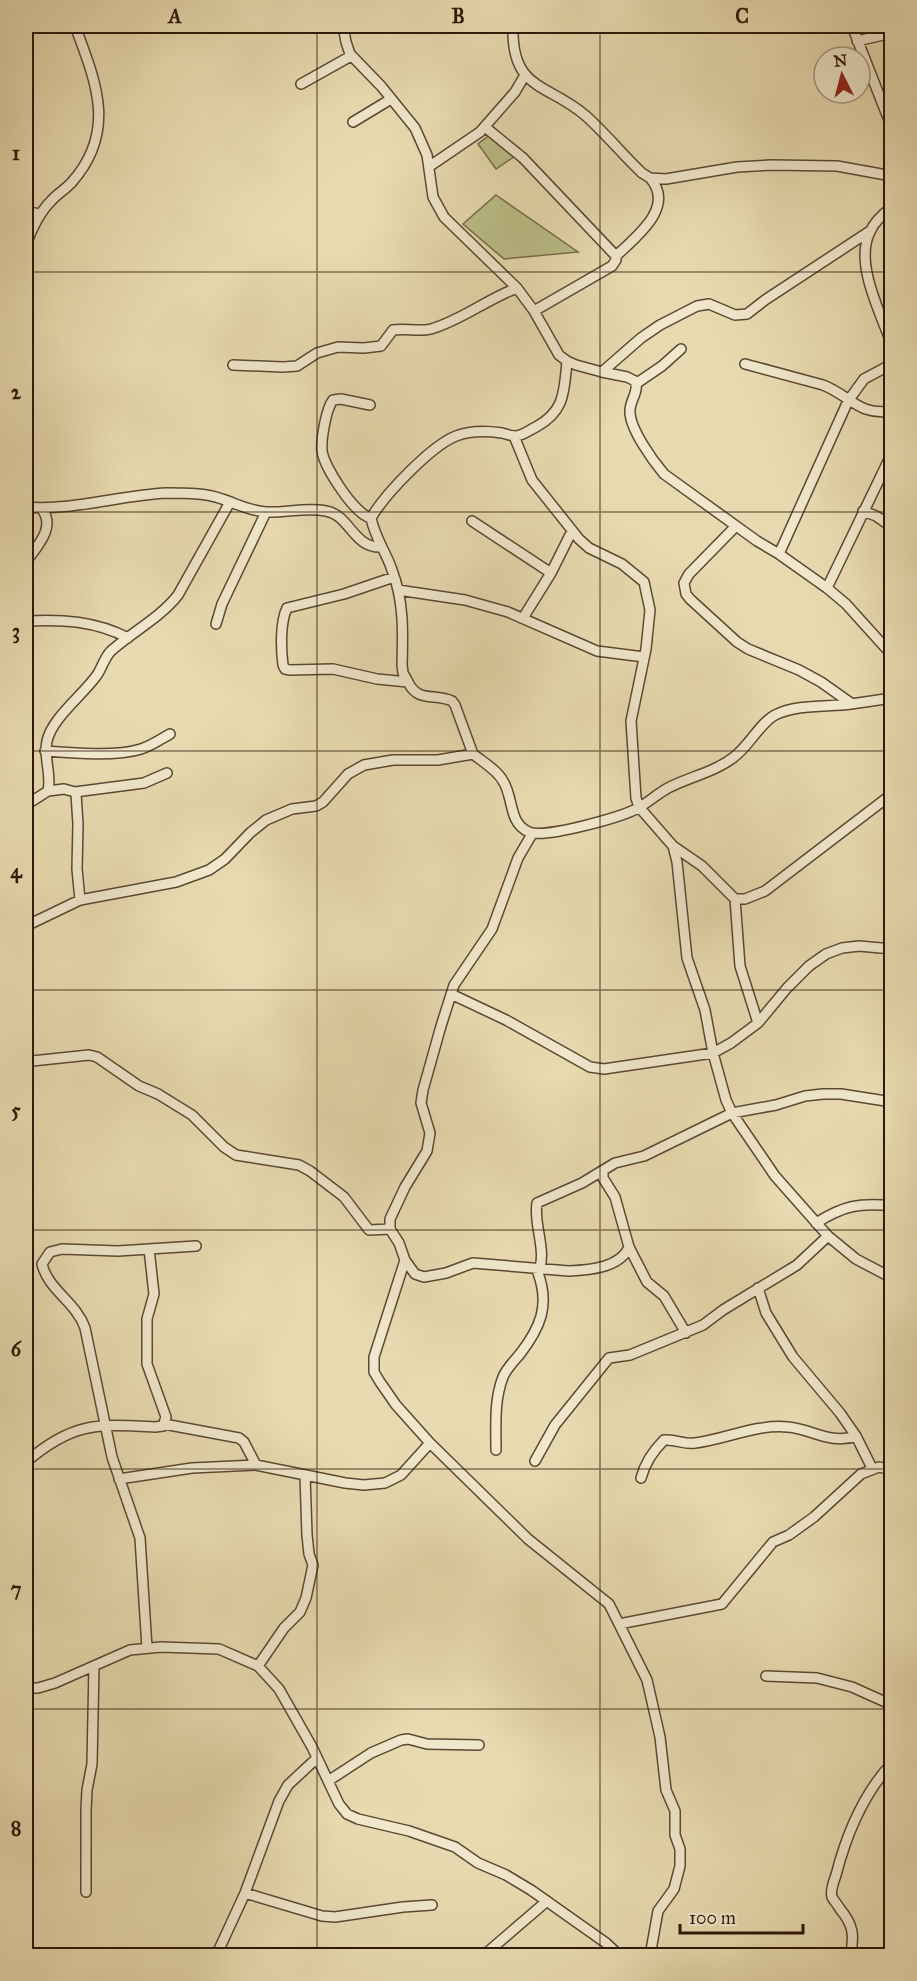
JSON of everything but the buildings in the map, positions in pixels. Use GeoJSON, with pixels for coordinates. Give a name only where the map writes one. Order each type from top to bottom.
{"type":"FeatureCollection","features":[{"type":"Feature","properties":{"kind":"street"},"geometry":{"type":"LineString","coordinates":[[26,244],[39,214],[82,169],[96,141],[99,115],[97,90],[94,75],[75,26]]}},
{"type":"Feature","properties":{"kind":"street"},"geometry":{"type":"LineString","coordinates":[[343,26],[351,56],[415,128],[428,155],[430,187],[438,208],[518,288],[534,311],[553,348],[567,361],[602,372],[633,378],[637,383]]}},
{"type":"Feature","properties":{"kind":"street"},"geometry":{"type":"LineString","coordinates":[[513,26],[516,56],[525,75],[586,116],[628,161],[650,178],[657,187],[658,204],[650,223],[616,256],[612,266],[534,311]]}},
{"type":"Feature","properties":{"kind":"street"},"geometry":{"type":"LineString","coordinates":[[852,26],[891,128]]}},
{"type":"Feature","properties":{"kind":"street"},"geometry":{"type":"LineString","coordinates":[[857,41],[891,33]]}},
{"type":"Feature","properties":{"kind":"street"},"geometry":{"type":"LineString","coordinates":[[301,84],[351,56]]}},
{"type":"Feature","properties":{"kind":"street"},"geometry":{"type":"LineString","coordinates":[[430,166],[485,127],[515,92],[525,75]]}},
{"type":"Feature","properties":{"kind":"street"},"geometry":{"type":"LineString","coordinates":[[353,122],[391,99]]}},
{"type":"Feature","properties":{"kind":"street"},"geometry":{"type":"LineString","coordinates":[[485,127],[523,158],[616,256]]}},
{"type":"Feature","properties":{"kind":"street"},"geometry":{"type":"LineString","coordinates":[[650,178],[675,178],[750,165],[837,166],[891,176]]}},
{"type":"Feature","properties":{"kind":"street"},"geometry":{"type":"LineString","coordinates":[[602,372],[641,338],[660,325],[697,306],[709,304],[735,315],[747,314],[870,231],[891,207]]}},
{"type":"Feature","properties":{"kind":"street"},"geometry":{"type":"LineString","coordinates":[[26,211],[39,214]]}},
{"type":"Feature","properties":{"kind":"street"},"geometry":{"type":"LineString","coordinates":[[870,231],[865,255],[867,273],[891,345]]}},
{"type":"Feature","properties":{"kind":"street"},"geometry":{"type":"LineString","coordinates":[[233,365],[297,366],[317,354],[338,347],[376,347],[385,342],[393,330],[433,328],[460,318],[495,297],[518,288]]}},
{"type":"Feature","properties":{"kind":"street"},"geometry":{"type":"LineString","coordinates":[[681,349],[662,366],[637,383],[629,409],[636,432],[656,464],[664,474],[827,588],[846,604],[891,655]]}},
{"type":"Feature","properties":{"kind":"street"},"geometry":{"type":"LineString","coordinates":[[567,361],[558,409],[546,422],[522,435],[514,436],[494,432],[457,436],[439,446],[384,499],[371,518],[375,535],[398,590],[402,613],[403,673],[412,690],[419,695],[447,699],[455,705],[473,754],[500,776],[507,787],[513,816],[522,828],[532,834],[574,828],[626,813],[669,788],[733,758],[772,716],[795,710],[891,701]]}},
{"type":"Feature","properties":{"kind":"street"},"geometry":{"type":"LineString","coordinates":[[745,364],[824,385],[835,390],[848,401],[872,412],[891,411]]}},
{"type":"Feature","properties":{"kind":"street"},"geometry":{"type":"LineString","coordinates":[[779,554],[848,401],[864,379],[891,364]]}},
{"type":"Feature","properties":{"kind":"street"},"geometry":{"type":"LineString","coordinates":[[370,405],[341,399],[333,400],[327,411],[322,449],[326,464],[347,497],[360,512],[371,518]]}},
{"type":"Feature","properties":{"kind":"street"},"geometry":{"type":"LineString","coordinates":[[514,436],[531,480],[572,531],[589,548],[622,564],[644,582],[650,610],[644,657],[631,721],[635,788],[639,807],[673,846],[702,866],[735,899],[740,966],[758,1023]]}},
{"type":"Feature","properties":{"kind":"street"},"geometry":{"type":"LineString","coordinates":[[827,588],[863,511],[888,470],[891,453]]}},
{"type":"Feature","properties":{"kind":"street"},"geometry":{"type":"LineString","coordinates":[[26,507],[40,508],[166,493],[206,495],[244,508],[266,512],[318,510],[331,512],[344,522],[364,545],[371,548],[381,547]]}},
{"type":"Feature","properties":{"kind":"street"},"geometry":{"type":"LineString","coordinates":[[48,791],[50,782],[45,751],[51,730],[59,718],[83,694],[110,652],[178,595],[230,502]]}},
{"type":"Feature","properties":{"kind":"street"},"geometry":{"type":"LineString","coordinates":[[26,562],[41,542],[48,522],[46,514],[40,508]]}},
{"type":"Feature","properties":{"kind":"street"},"geometry":{"type":"LineString","coordinates":[[863,511],[876,516],[891,527]]}},
{"type":"Feature","properties":{"kind":"street"},"geometry":{"type":"LineString","coordinates":[[216,624],[222,604],[266,512]]}},
{"type":"Feature","properties":{"kind":"street"},"geometry":{"type":"LineString","coordinates":[[472,521],[551,573]]}},
{"type":"Feature","properties":{"kind":"street"},"geometry":{"type":"LineString","coordinates":[[736,526],[689,574],[684,583],[686,594],[697,606],[748,648],[799,670],[852,704]]}},
{"type":"Feature","properties":{"kind":"street"},"geometry":{"type":"LineString","coordinates":[[523,618],[551,573],[572,531]]}},
{"type":"Feature","properties":{"kind":"street"},"geometry":{"type":"LineString","coordinates":[[394,577],[336,597],[287,608],[282,638],[283,665],[285,669],[290,670],[333,669],[378,680],[408,682]]}},
{"type":"Feature","properties":{"kind":"street"},"geometry":{"type":"LineString","coordinates":[[398,590],[465,600],[508,612],[597,651],[644,657]]}},
{"type":"Feature","properties":{"kind":"street"},"geometry":{"type":"LineString","coordinates":[[26,621],[84,623],[102,627],[128,639]]}},
{"type":"Feature","properties":{"kind":"street"},"geometry":{"type":"LineString","coordinates":[[45,751],[131,752],[142,749],[170,734]]}},
{"type":"Feature","properties":{"kind":"street"},"geometry":{"type":"LineString","coordinates":[[30,924],[80,900],[176,882],[209,870],[225,859],[250,833],[267,820],[292,809],[316,806],[323,802],[348,774],[364,765],[393,760],[438,760],[473,754]]}},
{"type":"Feature","properties":{"kind":"street"},"geometry":{"type":"LineString","coordinates":[[26,805],[48,791],[64,789],[75,792],[144,783],[167,773]]}},
{"type":"Feature","properties":{"kind":"street"},"geometry":{"type":"LineString","coordinates":[[75,792],[80,900]]}},
{"type":"Feature","properties":{"kind":"street"},"geometry":{"type":"LineString","coordinates":[[735,899],[745,899],[765,891],[891,794]]}},
{"type":"Feature","properties":{"kind":"street"},"geometry":{"type":"LineString","coordinates":[[532,834],[518,858],[492,929],[454,985],[423,1090],[422,1103],[430,1132],[428,1151],[393,1210],[390,1229],[399,1243],[405,1260],[415,1274],[424,1277],[446,1273],[473,1263],[569,1271],[617,1262],[629,1247]]}},
{"type":"Feature","properties":{"kind":"street"},"geometry":{"type":"LineString","coordinates":[[673,846],[677,862],[687,958],[705,1011],[713,1053],[732,1113],[775,1176],[828,1236],[856,1259],[891,1278]]}},
{"type":"Feature","properties":{"kind":"street"},"geometry":{"type":"LineString","coordinates":[[451,994],[506,1020],[590,1067],[613,1068],[713,1053],[758,1023],[787,988],[809,966],[826,954],[842,948],[859,946],[891,950]]}},
{"type":"Feature","properties":{"kind":"street"},"geometry":{"type":"LineString","coordinates":[[26,1058],[32,1061],[89,1055],[97,1057],[139,1086],[158,1094],[192,1115],[224,1147],[236,1155],[299,1165],[339,1192],[369,1230],[390,1229]]}},
{"type":"Feature","properties":{"kind":"street"},"geometry":{"type":"LineString","coordinates":[[496,1450],[496,1402],[504,1374],[527,1345],[544,1311],[544,1292],[538,1273],[540,1269],[537,1203],[582,1183],[615,1163],[651,1153],[732,1113],[823,1094],[841,1094],[891,1102]]}},
{"type":"Feature","properties":{"kind":"street"},"geometry":{"type":"LineString","coordinates":[[603,1171],[603,1178],[615,1197],[629,1247],[647,1282],[663,1296],[686,1333]]}},
{"type":"Feature","properties":{"kind":"street"},"geometry":{"type":"LineString","coordinates":[[816,1223],[849,1206],[870,1203],[891,1206]]}},
{"type":"Feature","properties":{"kind":"street"},"geometry":{"type":"LineString","coordinates":[[535,1461],[555,1425],[609,1358],[630,1354],[703,1325],[758,1288],[775,1280],[828,1236]]}},
{"type":"Feature","properties":{"kind":"street"},"geometry":{"type":"LineString","coordinates":[[147,1648],[140,1538],[107,1438],[82,1318],[46,1276],[42,1264],[46,1256],[55,1250],[196,1246]]}},
{"type":"Feature","properties":{"kind":"street"},"geometry":{"type":"LineString","coordinates":[[149,1249],[154,1294],[147,1319],[147,1364],[166,1417],[164,1424]]}},
{"type":"Feature","properties":{"kind":"street"},"geometry":{"type":"LineString","coordinates":[[405,1260],[374,1357],[374,1372],[396,1405],[430,1443],[528,1539],[609,1604],[647,1680],[660,1737],[666,1790],[675,1811],[675,1835],[681,1849],[680,1866],[674,1889],[658,1911],[650,1956]]}},
{"type":"Feature","properties":{"kind":"street"},"geometry":{"type":"LineString","coordinates":[[758,1288],[766,1313],[794,1357],[856,1436],[872,1468]]}},
{"type":"Feature","properties":{"kind":"street"},"geometry":{"type":"LineString","coordinates":[[26,1462],[65,1435],[89,1426],[155,1427],[164,1424],[239,1438],[244,1442],[256,1465]]}},
{"type":"Feature","properties":{"kind":"street"},"geometry":{"type":"LineString","coordinates":[[641,1479],[652,1453],[664,1440],[676,1439],[686,1444],[696,1443],[751,1429],[789,1427],[831,1439],[856,1436]]}},
{"type":"Feature","properties":{"kind":"street"},"geometry":{"type":"LineString","coordinates":[[119,1479],[192,1468],[256,1465],[345,1483],[364,1485],[385,1483],[401,1475],[430,1443]]}},
{"type":"Feature","properties":{"kind":"street"},"geometry":{"type":"LineString","coordinates":[[619,1624],[722,1604],[773,1542],[789,1535],[814,1517],[852,1481],[872,1468],[891,1470]]}},
{"type":"Feature","properties":{"kind":"street"},"geometry":{"type":"LineString","coordinates":[[258,1666],[284,1628],[300,1612],[306,1598],[313,1565],[308,1546],[305,1517],[305,1475]]}},
{"type":"Feature","properties":{"kind":"street"},"geometry":{"type":"LineString","coordinates":[[26,1688],[38,1688],[56,1683],[117,1655],[147,1648],[219,1649],[258,1666],[279,1689],[339,1804],[347,1814],[431,1838],[454,1847],[478,1863],[506,1875],[547,1901],[606,1943],[620,1956]]}},
{"type":"Feature","properties":{"kind":"street"},"geometry":{"type":"LineString","coordinates":[[86,1892],[86,1811],[92,1764],[94,1666]]}},
{"type":"Feature","properties":{"kind":"street"},"geometry":{"type":"LineString","coordinates":[[766,1677],[817,1678],[852,1687],[891,1705]]}},
{"type":"Feature","properties":{"kind":"street"},"geometry":{"type":"LineString","coordinates":[[328,1782],[371,1753],[401,1740],[408,1739],[427,1744],[478,1745]]}},
{"type":"Feature","properties":{"kind":"street"},"geometry":{"type":"LineString","coordinates":[[216,1956],[245,1893],[279,1801],[288,1785],[317,1758]]}},
{"type":"Feature","properties":{"kind":"street"},"geometry":{"type":"LineString","coordinates":[[850,1956],[854,1932],[846,1916],[832,1899],[833,1886],[840,1859],[863,1806],[877,1781],[891,1763]]}},
{"type":"Feature","properties":{"kind":"street"},"geometry":{"type":"LineString","coordinates":[[245,1893],[322,1916],[335,1917],[432,1905]]}},
{"type":"Feature","properties":{"kind":"street"},"geometry":{"type":"LineString","coordinates":[[483,1956],[547,1901]]}},
{"type":"Feature","properties":{"kind":"green space"},"geometry":{"type":"Polygon","coordinates":[[[491,134],[518,154],[496,169],[478,144],[491,134]]]}},
{"type":"Feature","properties":{"kind":"green space"},"geometry":{"type":"Polygon","coordinates":[[[496,195],[578,252],[504,259],[463,224],[496,195]]]}}]}
